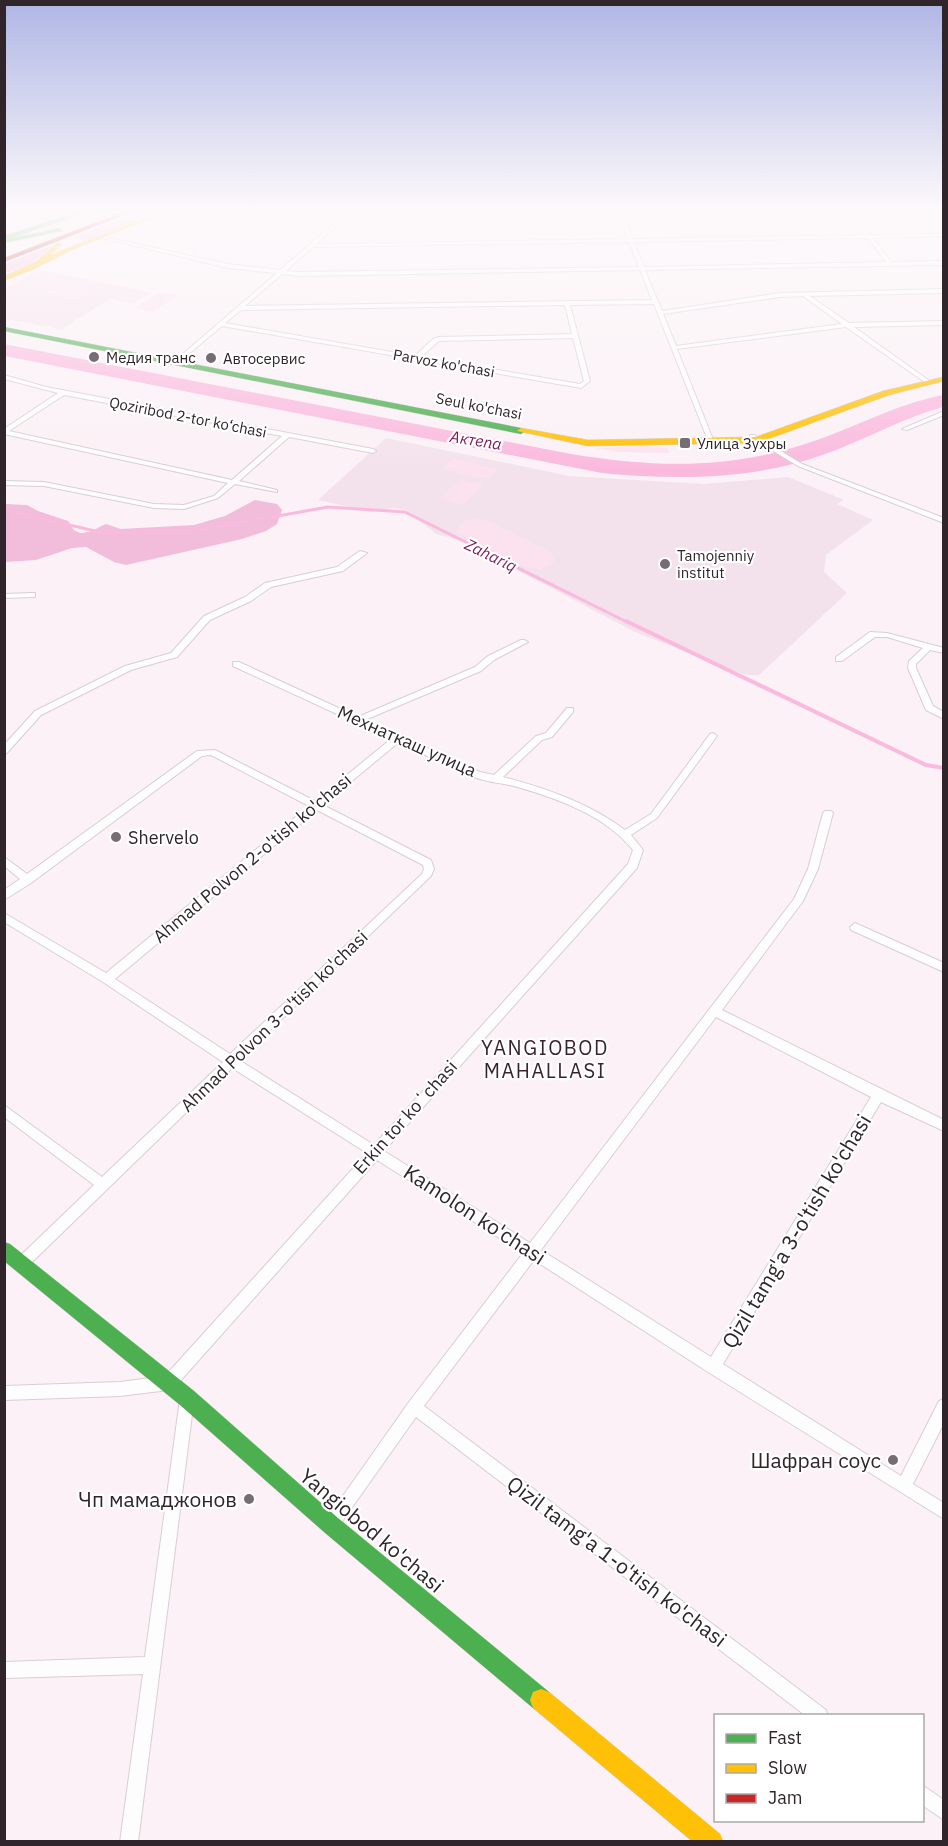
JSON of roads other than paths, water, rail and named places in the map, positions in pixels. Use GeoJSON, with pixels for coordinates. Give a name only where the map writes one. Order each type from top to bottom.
{"type":"FeatureCollection","features":[{"type":"Feature","properties":{"kind":"main road","name":"Seul ko'chasi"},"geometry":{"type":"LineString","coordinates":[[4,328],[581,438],[759,440],[872,393],[944,377]]}},
{"type":"Feature","properties":{"kind":"main road","name":"Yangiobod ko'chasi"},"geometry":{"type":"LineString","coordinates":[[4,1251],[187,1398],[331,1525],[712,1842]]}},
{"type":"Feature","properties":{"kind":"street"},"geometry":{"type":"LineString","coordinates":[[180,360],[253,296]]}},
{"type":"Feature","properties":{"kind":"street"},"geometry":{"type":"LineString","coordinates":[[653,296],[710,440]]}},
{"type":"Feature","properties":{"kind":"street"},"geometry":{"type":"LineString","coordinates":[[659,313],[772,296]]}},
{"type":"Feature","properties":{"kind":"street"},"geometry":{"type":"LineString","coordinates":[[807,296],[926,381]]}},
{"type":"Feature","properties":{"kind":"street"},"geometry":{"type":"LineString","coordinates":[[240,308],[655,302]]}},
{"type":"Feature","properties":{"kind":"street","name":"Parvoz ko'chasi"},"geometry":{"type":"LineString","coordinates":[[222,324],[581,386],[587,381],[567,304]]}},
{"type":"Feature","properties":{"kind":"street"},"geometry":{"type":"LineString","coordinates":[[675,348],[847,325],[944,323]]}},
{"type":"Feature","properties":{"kind":"street"},"geometry":{"type":"LineString","coordinates":[[416,358],[439,339],[575,336]]}},
{"type":"Feature","properties":{"kind":"street","name":"Qoziribod 2-tor ko‘chasi"},"geometry":{"type":"LineString","coordinates":[[4,377],[30,386],[373,451]]}},
{"type":"Feature","properties":{"kind":"street"},"geometry":{"type":"LineString","coordinates":[[64,392],[4,432],[275,491]]}},
{"type":"Feature","properties":{"kind":"street"},"geometry":{"type":"LineString","coordinates":[[905,429],[944,413]]}},
{"type":"Feature","properties":{"kind":"street","name":"Qoziribod 2-tor ko‘chasi"},"geometry":{"type":"LineString","coordinates":[[4,483],[44,484],[154,506],[176,508],[209,501],[286,436]]}},
{"type":"Feature","properties":{"kind":"street"},"geometry":{"type":"LineString","coordinates":[[759,440],[803,467],[944,521]]}},
{"type":"Feature","properties":{"kind":"street"},"geometry":{"type":"LineString","coordinates":[[4,752],[38,713],[128,669],[174,655],[207,618],[248,599],[268,585],[340,569],[363,554]]}},
{"type":"Feature","properties":{"kind":"street"},"geometry":{"type":"LineString","coordinates":[[4,596],[32,595]]}},
{"type":"Feature","properties":{"kind":"street"},"geometry":{"type":"LineString","coordinates":[[839,659],[873,634],[888,635],[944,651]]}},
{"type":"Feature","properties":{"kind":"street"},"geometry":{"type":"LineString","coordinates":[[360,719],[478,669],[491,658],[524,642]]}},
{"type":"Feature","properties":{"kind":"street"},"geometry":{"type":"LineString","coordinates":[[927,646],[912,663],[912,668],[929,708],[944,716]]}},
{"type":"Feature","properties":{"kind":"street","name":"Мехнаткаш улица"},"geometry":{"type":"LineString","coordinates":[[236,664],[478,775],[495,778],[578,805],[627,833],[638,850]]}},
{"type":"Feature","properties":{"kind":"street"},"geometry":{"type":"LineString","coordinates":[[495,778],[539,738],[549,735],[570,710]]}},
{"type":"Feature","properties":{"kind":"street"},"geometry":{"type":"LineString","coordinates":[[627,833],[654,816],[713,736]]}},
{"type":"Feature","properties":{"kind":"street","name":"Ahmad Polvon 2-o'tish ko'chasi"},"geometry":{"type":"LineString","coordinates":[[107,979],[399,737]]}},
{"type":"Feature","properties":{"kind":"street"},"geometry":{"type":"LineString","coordinates":[[4,896],[200,753],[212,752],[315,805]]}},
{"type":"Feature","properties":{"kind":"street","name":"Ahmad Polvon 3-o'tish ko'chasi"},"geometry":{"type":"LineString","coordinates":[[21,1264],[426,876],[429,869],[427,863],[315,805]]}},
{"type":"Feature","properties":{"kind":"street"},"geometry":{"type":"LineString","coordinates":[[331,1525],[414,1407],[807,885],[828,813]]}},
{"type":"Feature","properties":{"kind":"street","name":"Erkin tor koʻchasi"},"geometry":{"type":"LineString","coordinates":[[169,1383],[375,1150],[633,865],[638,850]]}},
{"type":"Feature","properties":{"kind":"street"},"geometry":{"type":"LineString","coordinates":[[4,860],[27,880]]}},
{"type":"Feature","properties":{"kind":"street","name":"Kamolon ko'chasi"},"geometry":{"type":"LineString","coordinates":[[4,917],[107,979],[231,1061],[944,1512]]}},
{"type":"Feature","properties":{"kind":"street"},"geometry":{"type":"LineString","coordinates":[[855,927],[942,965]]}},
{"type":"Feature","properties":{"kind":"street","name":"Qizil tamg'a 3-o'tish ko'chasi"},"geometry":{"type":"LineString","coordinates":[[714,1011],[944,1126]]}},
{"type":"Feature","properties":{"kind":"street","name":"Qizil tamg'a 3-o'tish ko'chasi"},"geometry":{"type":"LineString","coordinates":[[713,1367],[879,1095]]}},
{"type":"Feature","properties":{"kind":"street"},"geometry":{"type":"LineString","coordinates":[[4,1110],[103,1185]]}},
{"type":"Feature","properties":{"kind":"street"},"geometry":{"type":"LineString","coordinates":[[4,1393],[120,1389],[169,1383]]}},
{"type":"Feature","properties":{"kind":"street"},"geometry":{"type":"LineString","coordinates":[[129,1842],[150,1665],[187,1398]]}},
{"type":"Feature","properties":{"kind":"street"},"geometry":{"type":"LineString","coordinates":[[904,1487],[944,1406]]}},
{"type":"Feature","properties":{"kind":"street","name":"Qizil tamg'a 1-o'tish ko'chasi"},"geometry":{"type":"LineString","coordinates":[[414,1407],[817,1714]]}},
{"type":"Feature","properties":{"kind":"street"},"geometry":{"type":"LineString","coordinates":[[4,1670],[150,1665]]}},
{"type":"Feature","properties":{"kind":"street"},"geometry":{"type":"LineString","coordinates":[[924,1796],[944,1811]]}},
{"type":"Feature","properties":{"kind":"water","name":"Актепа"},"geometry":{"type":"Polygon","coordinates":[[[4,344],[571,454],[630,462],[687,464],[744,459],[802,445],[924,399],[943,395],[943,407],[798,463],[715,476],[658,477],[602,473],[5,356],[4,344]]]}},
{"type":"Feature","properties":{"kind":"waterway","name":"Zahariq"},"geometry":{"type":"LineString","coordinates":[[4,510],[104,533],[193,531],[328,507],[405,512],[629,623]]}},
{"type":"Feature","properties":{"kind":"waterway","name":"Zahariq"},"geometry":{"type":"LineString","coordinates":[[626,621],[926,765],[944,768]]}},
{"type":"Feature","properties":{"kind":"place","name":"Медия транс"},"geometry":{"type":"Point","coordinates":[94,357]}},
{"type":"Feature","properties":{"kind":"place","name":"Автосервис"},"geometry":{"type":"Point","coordinates":[211,358]}},
{"type":"Feature","properties":{"kind":"place","name":"Улица Зухры"},"geometry":{"type":"Point","coordinates":[685,443]}},
{"type":"Feature","properties":{"kind":"place","name":"Tamojenniy institut"},"geometry":{"type":"Point","coordinates":[665,564]}},
{"type":"Feature","properties":{"kind":"place","name":"Shervelo"},"geometry":{"type":"Point","coordinates":[116,837]}},
{"type":"Feature","properties":{"kind":"place","name":"Шафран соус"},"geometry":{"type":"Point","coordinates":[893,1460]}},
{"type":"Feature","properties":{"kind":"place","name":"Чп мамаджонов"},"geometry":{"type":"Point","coordinates":[249,1499]}},
{"type":"Feature","properties":{"kind":"district","name":"YANGIOBOD MAHALLASI"},"geometry":{"type":"Point","coordinates":[545,1058]}}]}
